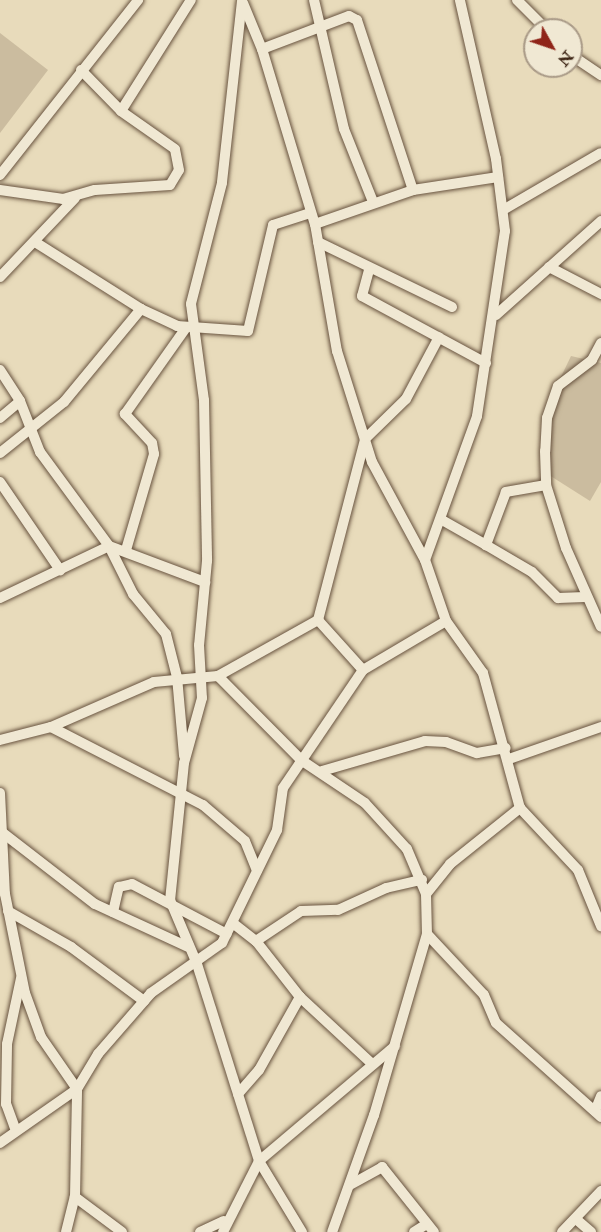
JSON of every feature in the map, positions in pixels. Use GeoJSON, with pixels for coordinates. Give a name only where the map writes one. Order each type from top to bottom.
{"type":"FeatureCollection","features":[{"type":"Feature","properties":{"kind":"street"},"geometry":{"type":"LineString","coordinates":[[0,175],[138,0]]}},
{"type":"Feature","properties":{"kind":"street"},"geometry":{"type":"LineString","coordinates":[[121,111],[191,0]]}},
{"type":"Feature","properties":{"kind":"street"},"geometry":{"type":"LineString","coordinates":[[314,0],[344,129],[373,202]]}},
{"type":"Feature","properties":{"kind":"street"},"geometry":{"type":"LineString","coordinates":[[425,560],[442,520],[477,416],[496,315],[503,210],[460,0]]}},
{"type":"Feature","properties":{"kind":"street"},"geometry":{"type":"LineString","coordinates":[[517,0],[535,18]]}},
{"type":"Feature","properties":{"kind":"street"},"geometry":{"type":"LineString","coordinates":[[242,1],[262,49],[315,224],[337,351],[365,439],[425,560],[446,621],[483,672],[508,754],[520,808],[578,870],[601,926]]}},
{"type":"Feature","properties":{"kind":"street"},"geometry":{"type":"LineString","coordinates":[[242,1],[228,149],[191,304],[189,328],[204,400],[203,675],[198,717],[184,764],[170,900],[197,964],[259,1161],[302,1232]]}},
{"type":"Feature","properties":{"kind":"street"},"geometry":{"type":"LineString","coordinates":[[262,49],[349,16],[360,23],[413,190]]}},
{"type":"Feature","properties":{"kind":"street"},"geometry":{"type":"LineString","coordinates":[[583,63],[601,75]]}},
{"type":"Feature","properties":{"kind":"street"},"geometry":{"type":"LineString","coordinates":[[0,277],[75,198],[95,190],[164,187],[175,179],[180,161],[175,149],[121,111],[81,70]]}},
{"type":"Feature","properties":{"kind":"street"},"geometry":{"type":"LineString","coordinates":[[503,210],[601,153]]}},
{"type":"Feature","properties":{"kind":"street"},"geometry":{"type":"LineString","coordinates":[[315,224],[413,190],[498,177]]}},
{"type":"Feature","properties":{"kind":"street"},"geometry":{"type":"LineString","coordinates":[[0,190],[75,198]]}},
{"type":"Feature","properties":{"kind":"street"},"geometry":{"type":"LineString","coordinates":[[35,242],[157,320],[189,328],[248,331],[273,225],[310,213]]}},
{"type":"Feature","properties":{"kind":"street"},"geometry":{"type":"LineString","coordinates":[[496,315],[601,220]]}},
{"type":"Feature","properties":{"kind":"street"},"geometry":{"type":"LineString","coordinates":[[318,242],[369,270],[452,306]]}},
{"type":"Feature","properties":{"kind":"street"},"geometry":{"type":"LineString","coordinates":[[549,267],[601,294]]}},
{"type":"Feature","properties":{"kind":"street"},"geometry":{"type":"LineString","coordinates":[[369,270],[362,296],[486,363]]}},
{"type":"Feature","properties":{"kind":"street"},"geometry":{"type":"LineString","coordinates":[[0,453],[64,402],[103,348],[141,309]]}},
{"type":"Feature","properties":{"kind":"street"},"geometry":{"type":"LineString","coordinates":[[126,550],[154,454],[152,443],[125,414],[189,328]]}},
{"type":"Feature","properties":{"kind":"street"},"geometry":{"type":"LineString","coordinates":[[0,740],[51,727],[154,682],[177,677],[218,676],[318,620],[365,439],[406,399],[439,337]]}},
{"type":"Feature","properties":{"kind":"street"},"geometry":{"type":"LineString","coordinates":[[601,343],[592,360],[566,376],[552,402],[546,485],[585,597],[601,627]]}},
{"type":"Feature","properties":{"kind":"street"},"geometry":{"type":"LineString","coordinates":[[0,370],[20,401],[31,429],[52,470],[109,546],[133,594],[166,634],[177,677],[184,764]]}},
{"type":"Feature","properties":{"kind":"street"},"geometry":{"type":"LineString","coordinates":[[3,411],[20,401]]}},
{"type":"Feature","properties":{"kind":"street"},"geometry":{"type":"LineString","coordinates":[[0,482],[60,570]]}},
{"type":"Feature","properties":{"kind":"street"},"geometry":{"type":"LineString","coordinates":[[486,544],[506,492],[546,485]]}},
{"type":"Feature","properties":{"kind":"street"},"geometry":{"type":"LineString","coordinates":[[442,520],[532,572],[558,598],[585,597]]}},
{"type":"Feature","properties":{"kind":"street"},"geometry":{"type":"LineString","coordinates":[[0,598],[109,546],[126,550],[205,582]]}},
{"type":"Feature","properties":{"kind":"street"},"geometry":{"type":"LineString","coordinates":[[318,620],[363,670]]}},
{"type":"Feature","properties":{"kind":"street"},"geometry":{"type":"LineString","coordinates":[[0,1143],[78,1089],[98,1054],[144,1001],[173,974],[197,964],[227,934],[234,924],[277,830],[283,788],[363,670],[446,621]]}},
{"type":"Feature","properties":{"kind":"street"},"geometry":{"type":"LineString","coordinates":[[218,676],[301,760],[322,771],[387,824],[422,880],[426,894],[427,934],[395,1046],[350,1185],[332,1232]]}},
{"type":"Feature","properties":{"kind":"street"},"geometry":{"type":"LineString","coordinates":[[322,771],[425,741],[446,742],[477,753],[508,754],[601,726]]}},
{"type":"Feature","properties":{"kind":"street"},"geometry":{"type":"LineString","coordinates":[[51,727],[181,792],[245,841],[257,872]]}},
{"type":"Feature","properties":{"kind":"street"},"geometry":{"type":"LineString","coordinates":[[0,793],[8,911],[22,975],[41,1037],[78,1089],[75,1197],[66,1232]]}},
{"type":"Feature","properties":{"kind":"street"},"geometry":{"type":"LineString","coordinates":[[426,894],[450,864],[520,808]]}},
{"type":"Feature","properties":{"kind":"street"},"geometry":{"type":"LineString","coordinates":[[3,833],[113,912],[188,947]]}},
{"type":"Feature","properties":{"kind":"street"},"geometry":{"type":"LineString","coordinates":[[256,941],[301,911],[338,910],[386,888],[422,880]]}},
{"type":"Feature","properties":{"kind":"street"},"geometry":{"type":"LineString","coordinates":[[113,912],[122,884],[170,900],[227,934]]}},
{"type":"Feature","properties":{"kind":"street"},"geometry":{"type":"LineString","coordinates":[[8,911],[71,947],[144,1001]]}},
{"type":"Feature","properties":{"kind":"street"},"geometry":{"type":"LineString","coordinates":[[234,924],[256,941],[300,997],[372,1064]]}},
{"type":"Feature","properties":{"kind":"street"},"geometry":{"type":"LineString","coordinates":[[427,934],[488,1000],[496,1023],[598,1114]]}},
{"type":"Feature","properties":{"kind":"street"},"geometry":{"type":"LineString","coordinates":[[16,1131],[3,1078],[10,1011],[22,975]]}},
{"type":"Feature","properties":{"kind":"street"},"geometry":{"type":"LineString","coordinates":[[238,1094],[259,1070],[300,997]]}},
{"type":"Feature","properties":{"kind":"street"},"geometry":{"type":"LineString","coordinates":[[200,1232],[224,1226],[259,1161],[395,1046]]}},
{"type":"Feature","properties":{"kind":"street"},"geometry":{"type":"LineString","coordinates":[[598,1114],[601,1096]]}},
{"type":"Feature","properties":{"kind":"street"},"geometry":{"type":"LineString","coordinates":[[350,1185],[382,1167],[430,1228],[414,1232]]}},
{"type":"Feature","properties":{"kind":"street"},"geometry":{"type":"LineString","coordinates":[[562,1232],[601,1191]]}},
{"type":"Feature","properties":{"kind":"street"},"geometry":{"type":"LineString","coordinates":[[75,1197],[122,1232]]}},
{"type":"Feature","properties":{"kind":"street"},"geometry":{"type":"LineString","coordinates":[[576,1219],[591,1232]]}},
{"type":"Feature","properties":{"kind":"shaded area"},"geometry":{"type":"Polygon","coordinates":[[[0,33],[48,70],[0,133],[0,33]]]}},
{"type":"Feature","properties":{"kind":"shaded area"},"geometry":{"type":"Polygon","coordinates":[[[571,356],[601,363],[601,482],[590,501],[549,475],[548,404],[571,356]]]}}]}
